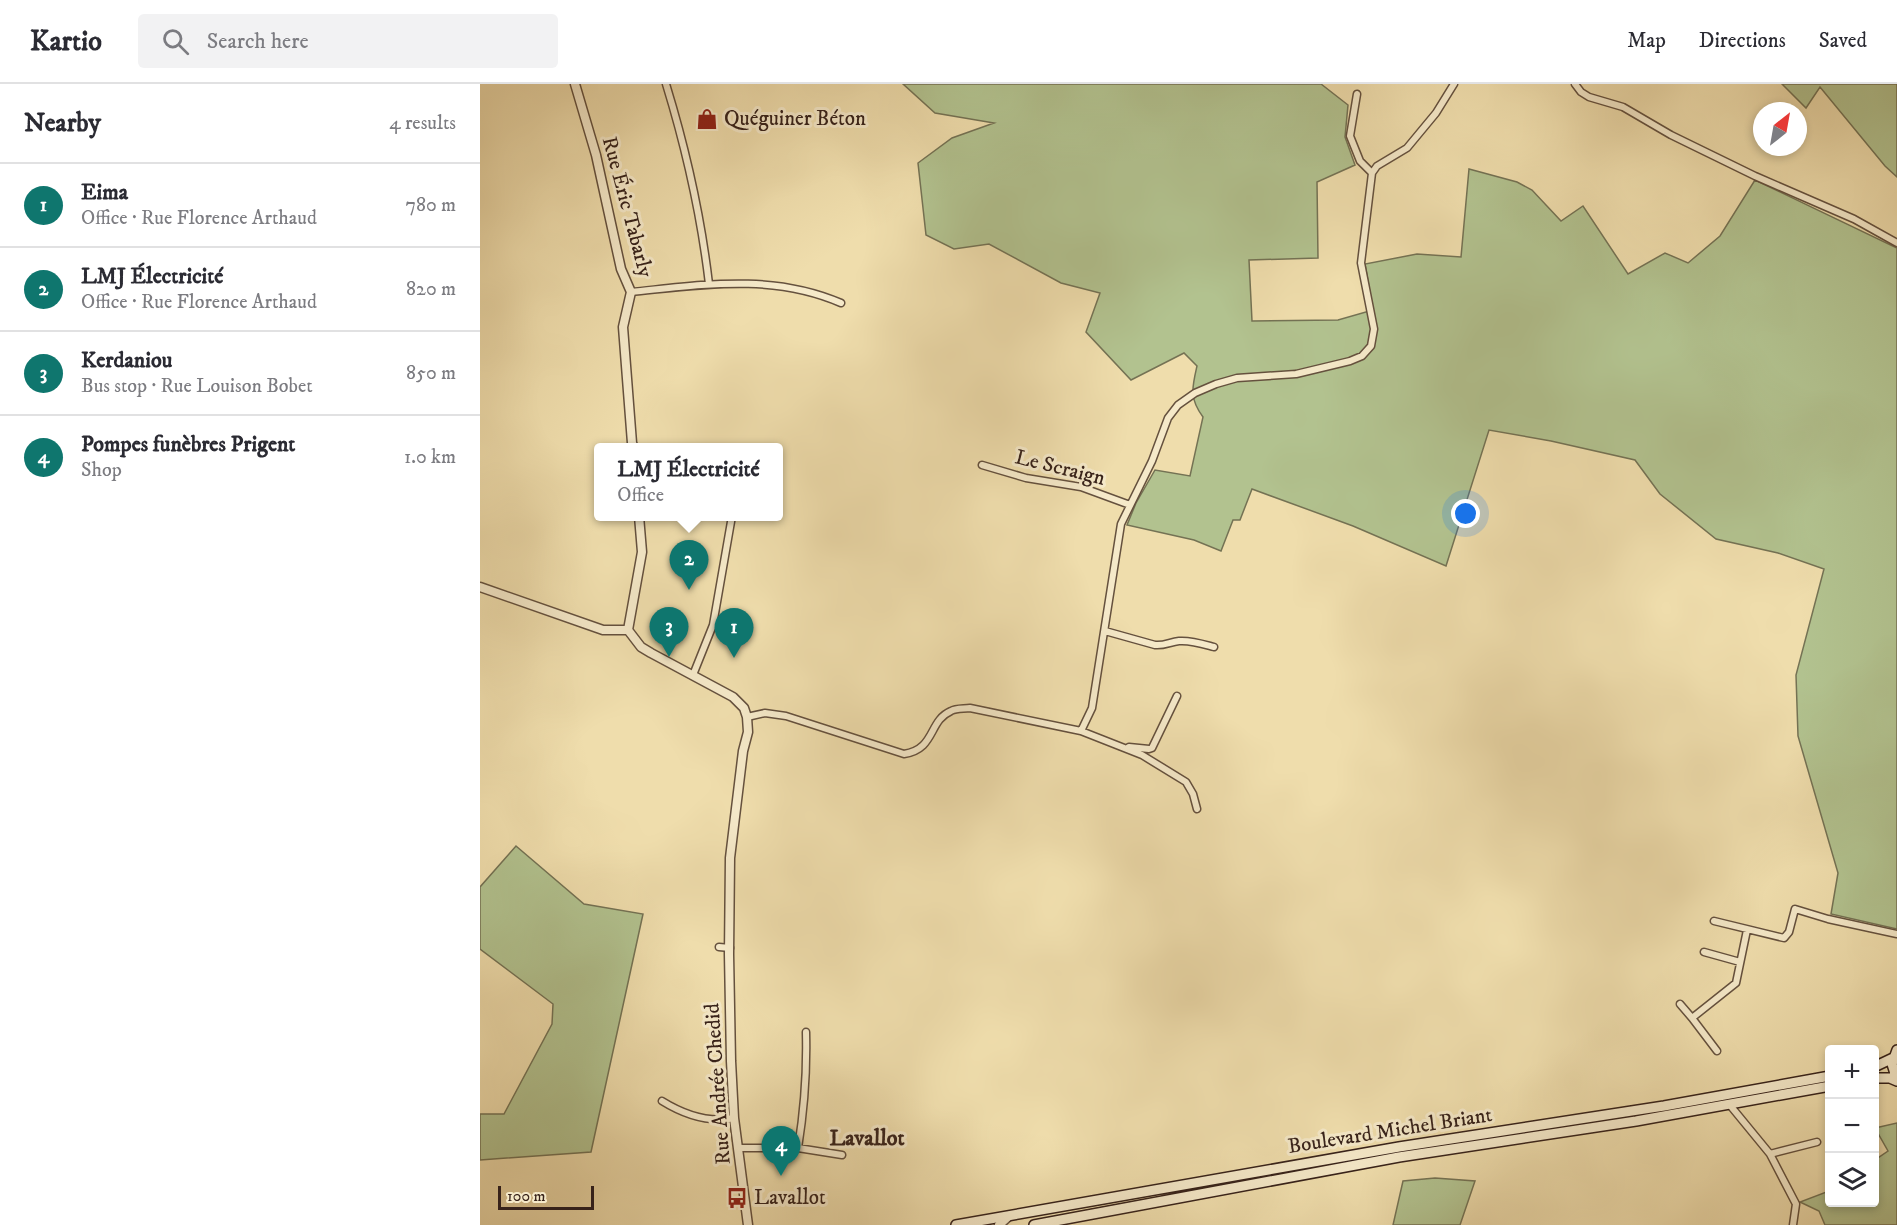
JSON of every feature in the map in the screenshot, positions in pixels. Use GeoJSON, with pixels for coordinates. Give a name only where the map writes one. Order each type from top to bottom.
{"type":"FeatureCollection","features":[{"type":"Feature","properties":{"kind":"main road"},"geometry":{"type":"LineString","coordinates":[[1879,1064],[1895,1054]]}},
{"type":"Feature","properties":{"kind":"main road"},"geometry":{"type":"LineString","coordinates":[[1895,1054],[1892,1069],[1897,1080]]}},
{"type":"Feature","properties":{"kind":"main road","name":"Boulevard Michel Briant"},"geometry":{"type":"LineString","coordinates":[[1040,1224],[1825,1077]]}},
{"type":"Feature","properties":{"kind":"main road"},"geometry":{"type":"LineString","coordinates":[[1879,1078],[1897,1080]]}},
{"type":"Feature","properties":{"kind":"main road","name":"Boulevard Michel Briant"},"geometry":{"type":"LineString","coordinates":[[956,1225],[1399,1147],[1729,1104],[1825,1087]]}},
{"type":"Feature","properties":{"kind":"street","name":"Rue Éric Tabarly"},"geometry":{"type":"LineString","coordinates":[[575,84],[596,155],[621,268],[631,292],[623,327],[633,443]]}},
{"type":"Feature","properties":{"kind":"street"},"geometry":{"type":"LineString","coordinates":[[666,84],[696,200],[709,284]]}},
{"type":"Feature","properties":{"kind":"street"},"geometry":{"type":"LineString","coordinates":[[1081,731],[1092,708],[1121,524],[1152,461],[1168,418],[1178,405],[1195,393],[1237,378],[1296,374],[1350,361],[1362,356],[1371,346],[1374,329],[1361,263],[1372,173],[1377,166],[1407,148],[1436,113],[1454,84]]}},
{"type":"Feature","properties":{"kind":"street"},"geometry":{"type":"LineString","coordinates":[[1575,84],[1589,97],[1629,110],[1671,135],[1755,176],[1854,219],[1897,243]]}},
{"type":"Feature","properties":{"kind":"street"},"geometry":{"type":"LineString","coordinates":[[1357,94],[1350,136],[1360,161],[1372,173]]}},
{"type":"Feature","properties":{"kind":"street"},"geometry":{"type":"LineString","coordinates":[[631,292],[709,284],[749,284],[787,288],[841,303]]}},
{"type":"Feature","properties":{"kind":"street","name":"Le Scraign"},"geometry":{"type":"LineString","coordinates":[[982,465],[1026,478],[1082,487],[1130,505]]}},
{"type":"Feature","properties":{"kind":"street"},"geometry":{"type":"LineString","coordinates":[[639,521],[642,552],[628,630],[641,647],[733,697],[744,708],[747,717],[765,712],[786,716],[904,754],[916,752],[924,746],[941,718],[951,710],[970,708],[1081,731],[1142,755],[1186,782],[1193,794],[1197,809]]}},
{"type":"Feature","properties":{"kind":"street"},"geometry":{"type":"LineString","coordinates":[[693,675],[716,615],[731,521]]}},
{"type":"Feature","properties":{"kind":"street"},"geometry":{"type":"LineString","coordinates":[[480,587],[603,630],[628,630]]}},
{"type":"Feature","properties":{"kind":"street"},"geometry":{"type":"LineString","coordinates":[[1105,631],[1155,645],[1179,641],[1214,647]]}},
{"type":"Feature","properties":{"kind":"street"},"geometry":{"type":"LineString","coordinates":[[1122,747],[1152,748],[1177,696]]}},
{"type":"Feature","properties":{"kind":"street","name":"Rue Andrée Chedid"},"geometry":{"type":"LineString","coordinates":[[747,717],[748,732],[742,760],[731,848],[730,948],[734,1118],[749,1222]]}},
{"type":"Feature","properties":{"kind":"street"},"geometry":{"type":"LineString","coordinates":[[1714,921],[1784,938],[1789,932],[1795,909],[1828,919],[1897,934]]}},
{"type":"Feature","properties":{"kind":"street"},"geometry":{"type":"LineString","coordinates":[[1692,1018],[1737,983],[1747,930]]}},
{"type":"Feature","properties":{"kind":"street"},"geometry":{"type":"LineString","coordinates":[[719,947],[730,948]]}},
{"type":"Feature","properties":{"kind":"street"},"geometry":{"type":"LineString","coordinates":[[1704,952],[1740,962]]}},
{"type":"Feature","properties":{"kind":"street"},"geometry":{"type":"LineString","coordinates":[[1680,1004],[1717,1051]]}},
{"type":"Feature","properties":{"kind":"street"},"geometry":{"type":"LineString","coordinates":[[798,1148],[802,1122],[806,1032]]}},
{"type":"Feature","properties":{"kind":"street"},"geometry":{"type":"LineString","coordinates":[[662,1101],[705,1118],[723,1120],[734,1118]]}},
{"type":"Feature","properties":{"kind":"street"},"geometry":{"type":"LineString","coordinates":[[1729,1104],[1770,1155],[1796,1204],[1793,1225]]}},
{"type":"Feature","properties":{"kind":"street"},"geometry":{"type":"LineString","coordinates":[[1770,1155],[1817,1142]]}},
{"type":"Feature","properties":{"kind":"street"},"geometry":{"type":"LineString","coordinates":[[738,1148],[798,1148],[842,1155]]}},
{"type":"Feature","properties":{"kind":"street"},"geometry":{"type":"LineString","coordinates":[[999,1225],[1009,1216]]}},
{"type":"Feature","properties":{"kind":"green space"},"geometry":{"type":"Polygon","coordinates":[[[903,84],[1321,84],[1348,105],[1345,137],[1355,165],[1317,182],[1318,258],[1249,260],[1252,321],[1338,320],[1373,310],[1365,264],[1417,254],[1461,257],[1469,169],[1517,182],[1532,190],[1561,221],[1583,206],[1628,274],[1665,253],[1688,263],[1720,236],[1755,180],[1897,248],[1897,929],[1831,914],[1838,873],[1798,736],[1796,675],[1824,569],[1778,553],[1716,539],[1660,494],[1635,460],[1489,430],[1446,566],[1353,526],[1252,489],[1240,520],[1233,520],[1221,551],[1194,540],[1127,525],[1136,503],[1155,470],[1190,476],[1203,417],[1195,404],[1193,393],[1197,366],[1184,353],[1131,380],[1086,332],[1100,293],[1061,283],[989,244],[954,249],[926,235],[918,163],[952,138],[994,123],[935,113],[903,84]]]}},
{"type":"Feature","properties":{"kind":"green space"},"geometry":{"type":"Polygon","coordinates":[[[1782,84],[1897,84],[1897,177],[1885,166],[1820,87],[1807,106],[1807,102],[1800,102],[1782,84]]]}},
{"type":"Feature","properties":{"kind":"green space"},"geometry":{"type":"Polygon","coordinates":[[[516,846],[584,904],[643,914],[591,1152],[480,1160],[480,1114],[504,1114],[552,1024],[553,1004],[480,949],[480,887],[516,846]]]}},
{"type":"Feature","properties":{"kind":"green space"},"geometry":{"type":"Polygon","coordinates":[[[1897,1123],[1897,1225],[1825,1225],[1819,1211],[1800,1202],[1825,1193],[1825,1207],[1879,1207],[1879,1157],[1888,1151],[1879,1135],[1879,1127],[1897,1123]]]}},
{"type":"Feature","properties":{"kind":"green space"},"geometry":{"type":"Polygon","coordinates":[[[1435,1178],[1475,1181],[1460,1225],[1393,1225],[1403,1181],[1435,1178]]]}},
{"type":"Feature","properties":{"kind":"place","name":"Quéguiner Béton"},"geometry":{"type":"Point","coordinates":[707,119]}},
{"type":"Feature","properties":{"kind":"place","name":"LMJ Électricité"},"geometry":{"type":"Point","coordinates":[689,590]}},
{"type":"Feature","properties":{"kind":"place","name":"Kerdaniou"},"geometry":{"type":"Point","coordinates":[669,657]}},
{"type":"Feature","properties":{"kind":"place","name":"Eima"},"geometry":{"type":"Point","coordinates":[734,658]}},
{"type":"Feature","properties":{"kind":"place","name":"Pompes funèbres Prigent"},"geometry":{"type":"Point","coordinates":[781,1176]}},
{"type":"Feature","properties":{"kind":"place","name":"Lavallot"},"geometry":{"type":"Point","coordinates":[737,1198]}},
{"type":"Feature","properties":{"kind":"district","name":"Lavallot"},"geometry":{"type":"Point","coordinates":[867,1138]}}]}
